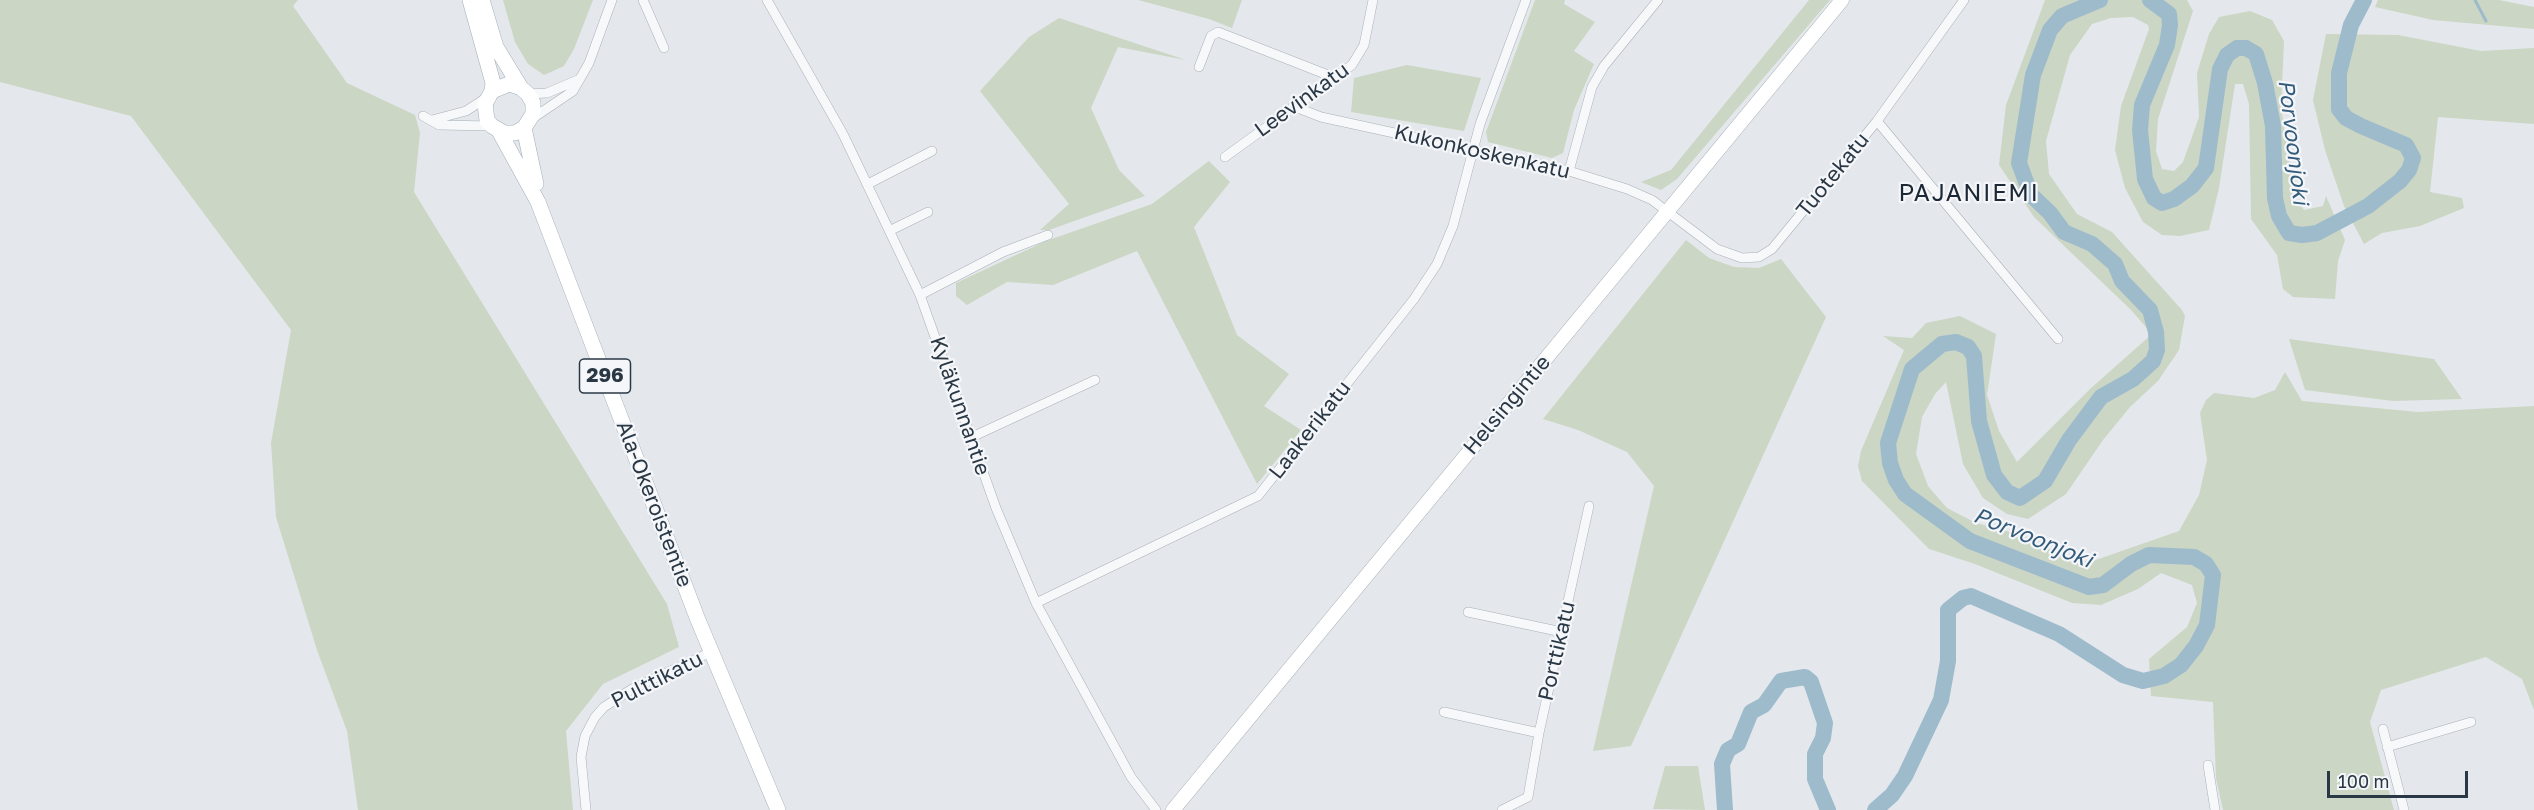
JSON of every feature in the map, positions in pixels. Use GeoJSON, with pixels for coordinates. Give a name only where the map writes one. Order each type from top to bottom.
{"type":"FeatureCollection","features":[{"type":"Feature","properties":{"kind":"main road"},"geometry":{"type":"LineString","coordinates":[[470,0],[492,72],[490,94],[485,112],[495,129],[509,134],[528,124],[534,109],[496,47],[482,0]]}},
{"type":"Feature","properties":{"kind":"main road","name":"Helsingintie"},"geometry":{"type":"LineString","coordinates":[[1173,810],[1842,0]]}},
{"type":"Feature","properties":{"kind":"main road"},"geometry":{"type":"LineString","coordinates":[[490,94],[509,84],[524,91]]}},
{"type":"Feature","properties":{"kind":"main road","name":"Ala-Okeroistentie"},"geometry":{"type":"LineString","coordinates":[[528,124],[538,202]]}},
{"type":"Feature","properties":{"kind":"main road","name":"Ala-Okeroistentie"},"geometry":{"type":"LineString","coordinates":[[495,129],[538,202],[711,652],[778,810]]}},
{"type":"Feature","properties":{"kind":"main road","name":"Ala-Okeroistentie"},"geometry":{"type":"LineString","coordinates":[[762,769],[784,810]]}},
{"type":"Feature","properties":{"kind":"street"},"geometry":{"type":"LineString","coordinates":[[528,124],[573,91],[589,63],[612,0]]}},
{"type":"Feature","properties":{"kind":"street"},"geometry":{"type":"LineString","coordinates":[[643,0],[664,48]]}},
{"type":"Feature","properties":{"kind":"street","name":"Kyläkunnantie"},"geometry":{"type":"LineString","coordinates":[[767,0],[820,91],[891,230],[920,295],[996,508],[1036,603],[1131,777],[1156,810]]}},
{"type":"Feature","properties":{"kind":"street","name":"Leevinkatu"},"geometry":{"type":"LineString","coordinates":[[1225,157],[1352,65],[1364,45],[1373,0]]}},
{"type":"Feature","properties":{"kind":"street","name":"Laakerikatu"},"geometry":{"type":"LineString","coordinates":[[1036,603],[1258,496],[1414,299],[1437,264],[1453,226],[1472,149],[1526,0]]}},
{"type":"Feature","properties":{"kind":"street"},"geometry":{"type":"LineString","coordinates":[[1569,171],[1592,87],[1604,66],[1658,0]]}},
{"type":"Feature","properties":{"kind":"street","name":"Tuotekatu"},"geometry":{"type":"LineString","coordinates":[[1667,210],[1717,249],[1742,258],[1759,257],[1772,249],[1877,121],[1964,0]]}},
{"type":"Feature","properties":{"kind":"street"},"geometry":{"type":"LineString","coordinates":[[1199,68],[1211,36],[1218,32],[1334,77]]}},
{"type":"Feature","properties":{"kind":"street"},"geometry":{"type":"LineString","coordinates":[[524,91],[547,93],[580,78]]}},
{"type":"Feature","properties":{"kind":"street"},"geometry":{"type":"LineString","coordinates":[[490,94],[466,111],[427,118],[439,125],[495,129]]}},
{"type":"Feature","properties":{"kind":"street","name":"Kukonkoskenkatu"},"geometry":{"type":"LineString","coordinates":[[1293,106],[1321,117],[1569,171],[1627,189],[1652,200],[1667,210]]}},
{"type":"Feature","properties":{"kind":"street"},"geometry":{"type":"LineString","coordinates":[[1877,121],[2058,339]]}},
{"type":"Feature","properties":{"kind":"street"},"geometry":{"type":"LineString","coordinates":[[868,184],[932,151]]}},
{"type":"Feature","properties":{"kind":"street"},"geometry":{"type":"LineString","coordinates":[[891,230],[928,212]]}},
{"type":"Feature","properties":{"kind":"street"},"geometry":{"type":"LineString","coordinates":[[920,295],[1003,252],[1048,236]]}},
{"type":"Feature","properties":{"kind":"street"},"geometry":{"type":"LineString","coordinates":[[972,437],[1095,380]]}},
{"type":"Feature","properties":{"kind":"street","name":"Porttikatu"},"geometry":{"type":"LineString","coordinates":[[1519,807],[1528,797],[1539,733],[1589,506]]}},
{"type":"Feature","properties":{"kind":"street"},"geometry":{"type":"LineString","coordinates":[[1468,612],[1562,632]]}},
{"type":"Feature","properties":{"kind":"street","name":"Pulttikatu"},"geometry":{"type":"LineString","coordinates":[[586,810],[581,757],[585,736],[595,717],[604,707],[632,688],[711,652]]}},
{"type":"Feature","properties":{"kind":"street"},"geometry":{"type":"LineString","coordinates":[[1443,712],[1539,733]]}},
{"type":"Feature","properties":{"kind":"street"},"geometry":{"type":"LineString","coordinates":[[2387,747],[2471,722]]}},
{"type":"Feature","properties":{"kind":"street"},"geometry":{"type":"LineString","coordinates":[[2383,729],[2404,810]]}},
{"type":"Feature","properties":{"kind":"street"},"geometry":{"type":"LineString","coordinates":[[2208,765],[2215,810]]}},
{"type":"Feature","properties":{"kind":"street"},"geometry":{"type":"LineString","coordinates":[[1502,810],[1519,807]]}},
{"type":"Feature","properties":{"kind":"green space"},"geometry":{"type":"Polygon","coordinates":[[[0,0],[298,0],[293,6],[347,83],[415,115],[420,133],[414,192],[667,604],[679,647],[603,684],[566,731],[573,810],[358,810],[347,731],[317,650],[276,517],[271,443],[291,330],[131,116],[0,82],[0,0]]]}},
{"type":"Feature","properties":{"kind":"green space"},"geometry":{"type":"Polygon","coordinates":[[[503,0],[593,0],[574,49],[564,66],[544,75],[528,64],[515,42],[503,0]]]}},
{"type":"Feature","properties":{"kind":"green space"},"geometry":{"type":"Polygon","coordinates":[[[1138,0],[1242,0],[1232,28],[1209,19],[1138,0]]]}},
{"type":"Feature","properties":{"kind":"green space"},"geometry":{"type":"Polygon","coordinates":[[[1535,0],[1565,0],[1564,4],[1595,22],[1574,51],[1594,64],[1574,110],[1563,153],[1552,158],[1488,142],[1486,132],[1535,0]]]}},
{"type":"Feature","properties":{"kind":"green space"},"geometry":{"type":"Polygon","coordinates":[[[1809,0],[1830,0],[1677,179],[1661,190],[1641,182],[1671,170],[1809,0]]]}},
{"type":"Feature","properties":{"kind":"green space"},"geometry":{"type":"Polygon","coordinates":[[[2045,0],[2187,0],[2193,11],[2158,119],[2156,151],[2162,169],[2174,171],[2183,162],[2199,117],[2197,73],[2209,34],[2219,17],[2250,11],[2272,20],[2284,41],[2281,108],[2295,197],[2304,210],[2323,206],[2326,196],[2345,240],[2338,261],[2335,299],[2293,297],[2283,289],[2277,255],[2251,219],[2249,104],[2243,84],[2235,84],[2219,188],[2209,230],[2180,236],[2162,235],[2143,222],[2125,188],[2115,150],[2121,106],[2149,29],[2148,25],[2133,17],[2111,18],[2092,24],[2070,55],[2046,141],[2049,174],[2077,214],[2112,232],[2182,310],[2185,316],[2179,350],[2158,381],[2130,407],[2103,440],[2066,494],[2028,519],[2007,514],[1983,498],[1963,464],[1946,382],[1935,394],[1922,417],[1916,454],[1928,486],[1947,508],[1976,523],[2021,535],[2061,555],[2090,562],[2179,531],[2199,495],[2207,460],[2200,413],[2206,400],[2214,393],[2254,398],[2275,390],[2285,372],[2302,401],[2418,412],[2534,406],[2534,710],[2522,679],[2486,657],[2381,690],[2370,722],[2394,810],[2223,810],[2216,778],[2213,702],[2151,696],[2149,659],[2187,627],[2197,603],[2192,585],[2161,573],[2138,589],[2101,605],[2072,603],[1975,564],[1929,549],[1862,481],[1858,466],[1861,451],[1904,350],[1883,336],[1912,338],[1926,323],[1960,316],[1996,334],[1987,395],[1999,431],[2017,462],[2090,389],[2152,334],[2130,309],[2034,217],[1999,165],[2006,105],[2045,0]]]}},
{"type":"Feature","properties":{"kind":"green space"},"geometry":{"type":"Polygon","coordinates":[[[2378,0],[2499,0],[2534,7],[2534,29],[2433,20],[2375,7],[2378,0]]]}},
{"type":"Feature","properties":{"kind":"green space"},"geometry":{"type":"Polygon","coordinates":[[[1059,18],[1186,60],[1118,47],[1091,108],[1119,170],[1145,196],[1049,230],[1040,230],[1069,204],[980,91],[1029,37],[1059,18]]]}},
{"type":"Feature","properties":{"kind":"green space"},"geometry":{"type":"Polygon","coordinates":[[[2326,34],[2398,35],[2481,51],[2534,48],[2534,124],[2438,117],[2430,192],[2462,198],[2464,208],[2420,226],[2382,233],[2364,244],[2344,206],[2325,150],[2313,100],[2326,34]]]}},
{"type":"Feature","properties":{"kind":"green space"},"geometry":{"type":"Polygon","coordinates":[[[1407,65],[1481,78],[1464,131],[1351,112],[1354,78],[1407,65]]]}},
{"type":"Feature","properties":{"kind":"green space"},"geometry":{"type":"Polygon","coordinates":[[[1209,161],[1230,182],[1194,227],[1237,335],[1289,374],[1264,406],[1301,430],[1257,484],[1137,251],[1053,285],[1007,282],[967,305],[956,296],[956,283],[1046,241],[1152,204],[1209,161]]]}},
{"type":"Feature","properties":{"kind":"green space"},"geometry":{"type":"Polygon","coordinates":[[[1686,240],[1709,258],[1734,267],[1759,268],[1781,259],[1826,317],[1631,746],[1593,751],[1654,486],[1627,452],[1578,430],[1543,419],[1686,240]]]}},
{"type":"Feature","properties":{"kind":"green space"},"geometry":{"type":"Polygon","coordinates":[[[2289,339],[2434,359],[2462,399],[2393,401],[2305,390],[2289,339]]]}},
{"type":"Feature","properties":{"kind":"green space"},"geometry":{"type":"Polygon","coordinates":[[[1665,766],[1698,766],[1705,810],[1653,809],[1665,766]]]}},
{"type":"Feature","properties":{"kind":"waterway","name":"Porvoonjoki"},"geometry":{"type":"LineString","coordinates":[[1875,810],[1892,795],[1905,776],[1941,700],[1948,661],[1948,610],[1963,598],[1971,596],[2059,634],[2123,675],[2143,681],[2164,676],[2181,665],[2196,646],[2207,625],[2213,575],[2206,564],[2194,557],[2149,555],[2131,564],[2103,585],[2089,587],[1970,541],[1905,494],[1896,480],[1890,463],[1888,443],[1912,369],[1942,344],[1956,342],[1968,347],[1974,356],[1979,421],[1994,475],[2007,492],[2020,498],[2045,481],[2069,440],[2101,397],[2133,379],[2153,361],[2157,350],[2156,332],[2150,310],[2122,281],[2115,264],[2092,244],[2064,232],[2050,213],[2031,195],[2019,163],[2033,75],[2050,30],[2062,16],[2100,0]]}},
{"type":"Feature","properties":{"kind":"waterway","name":"Porvoonjoki"},"geometry":{"type":"LineString","coordinates":[[2150,0],[2169,14],[2170,25],[2167,45],[2142,105],[2140,130],[2145,179],[2154,198],[2162,203],[2174,199],[2192,186],[2206,168],[2220,69],[2227,55],[2237,48],[2246,48],[2256,54],[2265,83],[2273,126],[2275,198],[2279,216],[2289,233],[2302,235],[2317,233],[2368,206],[2400,181],[2409,170],[2413,158],[2406,145],[2346,118],[2339,109],[2339,73],[2351,25],[2364,0]]}},
{"type":"Feature","properties":{"kind":"waterway"},"geometry":{"type":"LineString","coordinates":[[2475,0],[2486,21]]}},
{"type":"Feature","properties":{"kind":"waterway","name":"Porvoonjoki"},"geometry":{"type":"LineString","coordinates":[[1725,810],[1722,764],[1728,750],[1738,744],[1751,712],[1764,705],[1781,681],[1805,677],[1811,682],[1825,723],[1823,738],[1815,754],[1815,779],[1828,810]]}},
{"type":"Feature","properties":{"kind":"district","name":"PAJANIEMI"},"geometry":{"type":"Point","coordinates":[1969,193]}}]}
